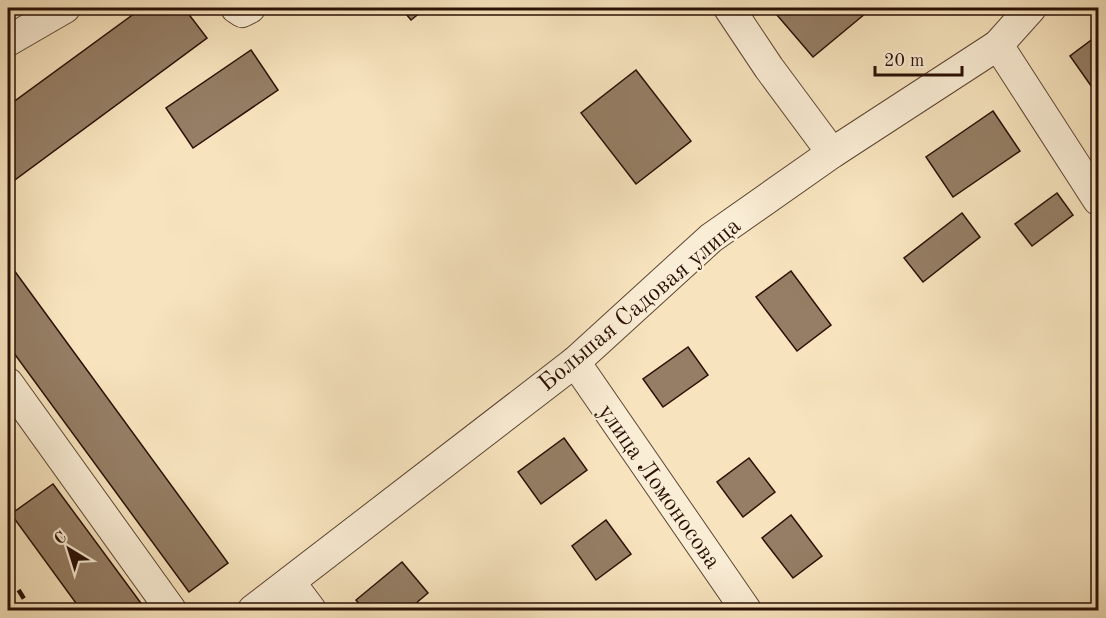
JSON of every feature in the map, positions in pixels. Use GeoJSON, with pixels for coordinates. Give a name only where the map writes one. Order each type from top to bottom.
{"type":"FeatureCollection","features":[{"type":"Feature","properties":{"kind":"street"},"geometry":{"type":"LineString","coordinates":[[8,41],[65,8]]}},
{"type":"Feature","properties":{"kind":"street"},"geometry":{"type":"LineString","coordinates":[[236,8],[242,12],[250,8]]}},
{"type":"Feature","properties":{"kind":"street"},"geometry":{"type":"LineString","coordinates":[[729,8],[769,68],[832,153]]}},
{"type":"Feature","properties":{"kind":"street","name":"Большая Садовая улица"},"geometry":{"type":"LineString","coordinates":[[253,610],[575,362],[711,238],[832,153],[998,45],[1031,8]]}},
{"type":"Feature","properties":{"kind":"street"},"geometry":{"type":"LineString","coordinates":[[998,45],[1098,200]]}},
{"type":"Feature","properties":{"kind":"street","name":"улица Ломоносова"},"geometry":{"type":"LineString","coordinates":[[575,362],[746,610]]}},
{"type":"Feature","properties":{"kind":"street"},"geometry":{"type":"LineString","coordinates":[[8,383],[171,610]]}},
{"type":"Feature","properties":{"kind":"street"},"geometry":{"type":"LineString","coordinates":[[290,582],[311,610]]}},
{"type":"Feature","properties":{"kind":"building"},"geometry":{"type":"Polygon","coordinates":[[[142,8],[184,8],[207,38],[8,185],[8,106],[142,8]]]}},
{"type":"Feature","properties":{"kind":"building"},"geometry":{"type":"Polygon","coordinates":[[[401,8],[426,8],[411,20],[401,8]]]}},
{"type":"Feature","properties":{"kind":"building"},"geometry":{"type":"Polygon","coordinates":[[[771,8],[872,8],[813,57],[771,8]]]}},
{"type":"Feature","properties":{"kind":"building"},"geometry":{"type":"Polygon","coordinates":[[[1098,35],[1098,86],[1094,90],[1070,56],[1098,35]]]}},
{"type":"Feature","properties":{"kind":"building"},"geometry":{"type":"Polygon","coordinates":[[[251,50],[278,90],[193,148],[166,108],[251,50]]]}},
{"type":"Feature","properties":{"kind":"building"},"geometry":{"type":"Polygon","coordinates":[[[636,70],[691,141],[636,184],[581,113],[636,70]]]}},
{"type":"Feature","properties":{"kind":"building"},"geometry":{"type":"Polygon","coordinates":[[[993,111],[1020,151],[953,197],[926,157],[993,111]]]}},
{"type":"Feature","properties":{"kind":"building"},"geometry":{"type":"Polygon","coordinates":[[[1057,193],[1073,215],[1032,246],[1015,224],[1057,193]]]}},
{"type":"Feature","properties":{"kind":"building"},"geometry":{"type":"Polygon","coordinates":[[[962,213],[980,237],[923,282],[904,258],[962,213]]]}},
{"type":"Feature","properties":{"kind":"building"},"geometry":{"type":"Polygon","coordinates":[[[8,262],[228,563],[189,592],[8,345],[8,262]]]}},
{"type":"Feature","properties":{"kind":"building"},"geometry":{"type":"Polygon","coordinates":[[[791,271],[831,325],[797,351],[756,297],[791,271]]]}},
{"type":"Feature","properties":{"kind":"building"},"geometry":{"type":"Polygon","coordinates":[[[688,347],[708,375],[663,407],[643,379],[688,347]]]}},
{"type":"Feature","properties":{"kind":"building"},"geometry":{"type":"Polygon","coordinates":[[[564,438],[587,470],[541,504],[518,472],[564,438]]]}},
{"type":"Feature","properties":{"kind":"building"},"geometry":{"type":"Polygon","coordinates":[[[749,458],[775,492],[743,517],[717,482],[749,458]]]}},
{"type":"Feature","properties":{"kind":"building"},"geometry":{"type":"Polygon","coordinates":[[[53,484],[146,610],[81,610],[11,514],[53,484]]]}},
{"type":"Feature","properties":{"kind":"building"},"geometry":{"type":"Polygon","coordinates":[[[791,515],[822,556],[793,578],[762,538],[791,515]]]}},
{"type":"Feature","properties":{"kind":"building"},"geometry":{"type":"Polygon","coordinates":[[[606,520],[631,554],[596,580],[572,546],[606,520]]]}},
{"type":"Feature","properties":{"kind":"building"},"geometry":{"type":"Polygon","coordinates":[[[402,562],[428,593],[408,610],[364,610],[356,600],[402,562]]]}},
{"type":"Feature","properties":{"kind":"railway"},"geometry":{"type":"LineString","coordinates":[[8,573],[31,610]]}}]}
